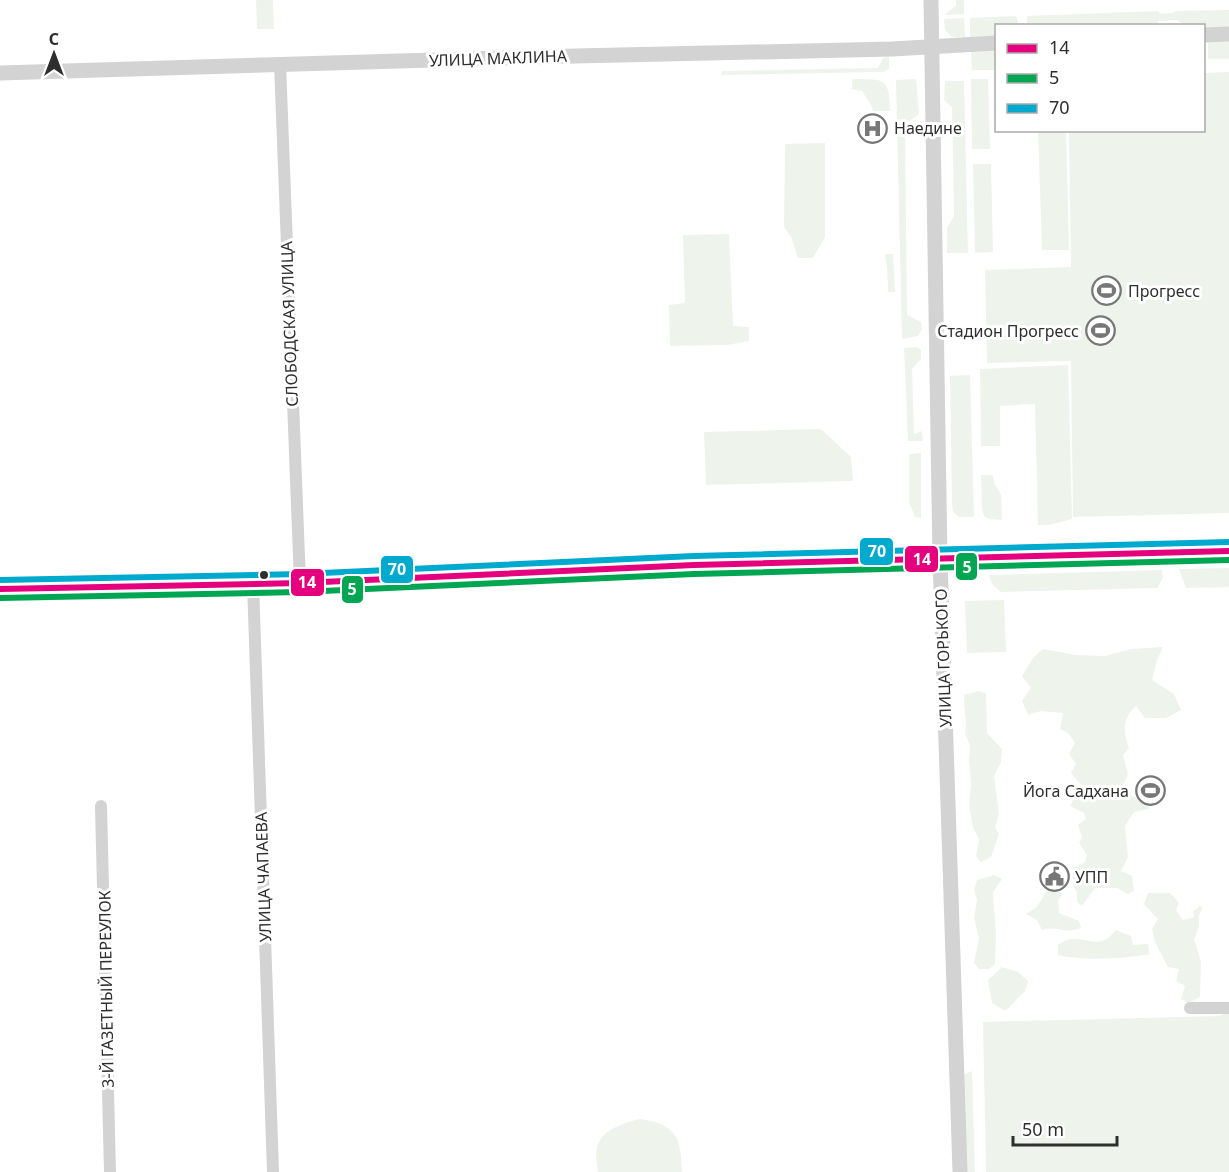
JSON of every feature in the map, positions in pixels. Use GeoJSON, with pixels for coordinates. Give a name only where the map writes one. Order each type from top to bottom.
{"type":"FeatureCollection","features":[{"type":"Feature","properties":{"kind":"main road"},"geometry":{"type":"LineString","coordinates":[[0,589],[300,583],[569,570],[1229,551]]}},
{"type":"Feature","properties":{"kind":"street","name":"УЛИЦА ГОРЬКОГО"},"geometry":{"type":"LineString","coordinates":[[931,0],[940,558],[960,1172]]}},
{"type":"Feature","properties":{"kind":"street"},"geometry":{"type":"LineString","coordinates":[[1205,35],[1229,34]]}},
{"type":"Feature","properties":{"kind":"street","name":"УЛИЦА МАКЛИНА"},"geometry":{"type":"LineString","coordinates":[[0,73],[995,43]]}},
{"type":"Feature","properties":{"kind":"street","name":"СЛОБОДСКАЯ УЛИЦА"},"geometry":{"type":"LineString","coordinates":[[280,64],[300,583]]}},
{"type":"Feature","properties":{"kind":"street","name":"УЛИЦА ЧАПАЕВА"},"geometry":{"type":"LineString","coordinates":[[253,583],[273,1172]]}},
{"type":"Feature","properties":{"kind":"street","name":"3-Й ГАЗЕТНЫЙ ПЕРЕУЛОК"},"geometry":{"type":"LineString","coordinates":[[101,806],[110,1172]]}},
{"type":"Feature","properties":{"kind":"street"},"geometry":{"type":"LineString","coordinates":[[1190,1008],[1229,1008]]}},
{"type":"Feature","properties":{"kind":"shaded area"},"geometry":{"type":"Polygon","coordinates":[[[256,0],[273,0],[274,29],[257,29],[256,0]]]}},
{"type":"Feature","properties":{"kind":"shaded area"},"geometry":{"type":"Polygon","coordinates":[[[956,0],[964,0],[964,14],[944,15],[956,6],[956,0]]]}},
{"type":"Feature","properties":{"kind":"shaded area"},"geometry":{"type":"Polygon","coordinates":[[[1229,10],[1229,27],[1205,28],[1205,24],[1182,24],[1178,20],[1159,21],[1157,24],[1027,24],[1027,16],[1158,11],[1161,14],[1176,11],[1229,10]]]}},
{"type":"Feature","properties":{"kind":"shaded area"},"geometry":{"type":"Polygon","coordinates":[[[1016,16],[1019,24],[995,24],[995,36],[970,37],[970,18],[1016,16]]]}},
{"type":"Feature","properties":{"kind":"shaded area"},"geometry":{"type":"Polygon","coordinates":[[[964,18],[965,37],[952,37],[945,30],[944,19],[964,18]]]}},
{"type":"Feature","properties":{"kind":"shaded area"},"geometry":{"type":"Polygon","coordinates":[[[1229,41],[1229,59],[1208,59],[1208,42],[1229,41]]]}},
{"type":"Feature","properties":{"kind":"shaded area"},"geometry":{"type":"Polygon","coordinates":[[[995,50],[995,70],[972,70],[971,51],[995,50]]]}},
{"type":"Feature","properties":{"kind":"shaded area"},"geometry":{"type":"Polygon","coordinates":[[[889,57],[889,69],[883,72],[721,75],[722,71],[878,68],[883,58],[889,57]]]}},
{"type":"Feature","properties":{"kind":"shaded area","name":"Прогресс"},"geometry":{"type":"Polygon","coordinates":[[[1229,72],[1229,513],[1073,517],[1071,361],[987,363],[985,270],[1071,267],[1069,132],[1205,132],[1205,73],[1229,72]]]}},
{"type":"Feature","properties":{"kind":"shaded area"},"geometry":{"type":"Polygon","coordinates":[[[852,79],[871,79],[883,82],[890,100],[890,111],[873,111],[862,91],[852,89],[852,79]]]}},
{"type":"Feature","properties":{"kind":"shaded area"},"geometry":{"type":"Polygon","coordinates":[[[916,79],[919,114],[905,124],[907,315],[921,322],[922,329],[918,336],[902,339],[896,80],[916,79]]]}},
{"type":"Feature","properties":{"kind":"shaded area"},"geometry":{"type":"Polygon","coordinates":[[[971,79],[988,79],[990,149],[972,149],[971,79]]]}},
{"type":"Feature","properties":{"kind":"shaded area"},"geometry":{"type":"Polygon","coordinates":[[[945,81],[964,81],[968,253],[947,253],[947,228],[954,216],[952,107],[944,100],[945,81]]]}},
{"type":"Feature","properties":{"kind":"shaded area"},"geometry":{"type":"Polygon","coordinates":[[[1038,132],[1066,132],[1069,250],[1042,250],[1038,132]]]}},
{"type":"Feature","properties":{"kind":"shaded area"},"geometry":{"type":"Polygon","coordinates":[[[825,143],[825,237],[813,258],[798,258],[791,237],[784,227],[785,144],[825,143]]]}},
{"type":"Feature","properties":{"kind":"shaded area"},"geometry":{"type":"Polygon","coordinates":[[[973,164],[991,164],[993,252],[975,253],[973,164]]]}},
{"type":"Feature","properties":{"kind":"shaded area"},"geometry":{"type":"Polygon","coordinates":[[[729,234],[733,326],[749,327],[749,341],[727,345],[670,346],[669,305],[685,303],[683,235],[729,234]]]}},
{"type":"Feature","properties":{"kind":"shaded area"},"geometry":{"type":"Polygon","coordinates":[[[885,254],[893,254],[895,292],[888,292],[885,254]]]}},
{"type":"Feature","properties":{"kind":"shaded area"},"geometry":{"type":"Polygon","coordinates":[[[917,347],[921,350],[921,359],[912,369],[914,434],[922,431],[923,441],[908,441],[904,348],[917,347]]]}},
{"type":"Feature","properties":{"kind":"shaded area"},"geometry":{"type":"Polygon","coordinates":[[[1068,365],[1072,519],[1049,525],[1038,525],[1035,404],[1000,406],[1000,446],[981,446],[980,369],[1068,365]]]}},
{"type":"Feature","properties":{"kind":"shaded area"},"geometry":{"type":"Polygon","coordinates":[[[970,375],[974,517],[959,517],[953,512],[952,504],[950,376],[970,375]]]}},
{"type":"Feature","properties":{"kind":"shaded area"},"geometry":{"type":"Polygon","coordinates":[[[821,429],[851,457],[853,481],[706,485],[704,432],[821,429]]]}},
{"type":"Feature","properties":{"kind":"shaded area"},"geometry":{"type":"Polygon","coordinates":[[[921,453],[921,518],[915,517],[909,502],[909,454],[921,453]]]}},
{"type":"Feature","properties":{"kind":"shaded area"},"geometry":{"type":"Polygon","coordinates":[[[981,475],[993,475],[994,483],[1001,495],[1002,520],[989,519],[984,516],[981,475]]]}},
{"type":"Feature","properties":{"kind":"shaded area"},"geometry":{"type":"Polygon","coordinates":[[[1229,568],[1229,587],[1186,588],[1179,569],[1229,568]]]}},
{"type":"Feature","properties":{"kind":"shaded area"},"geometry":{"type":"Polygon","coordinates":[[[1162,570],[1163,578],[1157,588],[1001,592],[992,584],[989,575],[1162,570]]]}},
{"type":"Feature","properties":{"kind":"shaded area"},"geometry":{"type":"Polygon","coordinates":[[[1004,600],[1006,652],[967,653],[965,601],[1004,600]]]}},
{"type":"Feature","properties":{"kind":"shaded area"},"geometry":{"type":"Polygon","coordinates":[[[1163,647],[1152,680],[1174,694],[1181,710],[1166,718],[1145,718],[1136,706],[1128,715],[1125,726],[1129,748],[1123,755],[1128,774],[1123,786],[1132,796],[1150,802],[1148,809],[1134,812],[1125,826],[1128,857],[1121,871],[1132,876],[1134,891],[1128,894],[1117,888],[1095,888],[1082,906],[1077,902],[1077,893],[1073,884],[1073,868],[1085,862],[1087,855],[1079,843],[1082,837],[1078,825],[1086,819],[1084,813],[1070,806],[1081,785],[1071,773],[1076,764],[1069,754],[1075,743],[1069,734],[1060,729],[1063,713],[1041,711],[1028,715],[1022,701],[1031,688],[1022,676],[1033,658],[1043,649],[1076,655],[1105,656],[1131,649],[1163,647]]]}},
{"type":"Feature","properties":{"kind":"shaded area"},"geometry":{"type":"Polygon","coordinates":[[[978,691],[986,693],[987,733],[1002,749],[1001,762],[994,776],[999,814],[995,827],[999,834],[991,857],[981,862],[976,856],[979,840],[973,827],[969,806],[970,745],[965,734],[964,700],[964,695],[978,691]]]}},
{"type":"Feature","properties":{"kind":"shaded area"},"geometry":{"type":"Polygon","coordinates":[[[994,875],[1002,879],[993,892],[996,934],[995,964],[989,969],[979,969],[974,963],[979,938],[974,918],[977,900],[974,890],[977,880],[994,875]]]}},
{"type":"Feature","properties":{"kind":"shaded area"},"geometry":{"type":"Polygon","coordinates":[[[1048,888],[1062,893],[1058,901],[1059,913],[1079,921],[1081,928],[1070,931],[1042,930],[1037,920],[1026,914],[1037,907],[1048,888]]]}},
{"type":"Feature","properties":{"kind":"shaded area"},"geometry":{"type":"Polygon","coordinates":[[[1148,893],[1170,893],[1179,903],[1176,910],[1183,920],[1194,917],[1193,911],[1200,906],[1203,908],[1199,915],[1199,926],[1194,939],[1201,962],[1200,997],[1188,1003],[1181,999],[1185,986],[1176,981],[1179,969],[1168,967],[1155,942],[1152,929],[1158,919],[1144,904],[1148,893]]]}},
{"type":"Feature","properties":{"kind":"shaded area"},"geometry":{"type":"Polygon","coordinates":[[[1116,930],[1131,936],[1133,945],[1148,944],[1149,954],[1104,959],[1058,955],[1058,945],[1067,940],[1101,941],[1116,930]]]}},
{"type":"Feature","properties":{"kind":"shaded area"},"geometry":{"type":"Polygon","coordinates":[[[1002,967],[1018,972],[1028,981],[1025,992],[1005,1011],[992,1003],[988,980],[1002,967]]]}},
{"type":"Feature","properties":{"kind":"shaded area"},"geometry":{"type":"Polygon","coordinates":[[[1229,1012],[1229,1172],[986,1172],[983,1022],[1219,1016],[1229,1012]]]}},
{"type":"Feature","properties":{"kind":"shaded area"},"geometry":{"type":"Polygon","coordinates":[[[972,1071],[975,1172],[967,1172],[963,1075],[972,1071]]]}},
{"type":"Feature","properties":{"kind":"shaded area"},"geometry":{"type":"Polygon","coordinates":[[[640,1119],[662,1125],[674,1135],[680,1150],[682,1172],[598,1172],[596,1150],[600,1141],[609,1131],[640,1119]]]}},
{"type":"Feature","properties":{"kind":"transit line","name":"70"},"geometry":{"type":"LineString","coordinates":[[0,580],[300,574],[694,556],[1229,542]]}},
{"type":"Feature","properties":{"kind":"transit line","name":"14"},"geometry":{"type":"LineString","coordinates":[[0,589],[300,583],[694,565],[1229,551]]}},
{"type":"Feature","properties":{"kind":"transit line","name":"5"},"geometry":{"type":"LineString","coordinates":[[0,598],[300,592],[694,574],[1229,560]]}},
{"type":"Feature","properties":{"kind":"place","name":"Наедине"},"geometry":{"type":"Point","coordinates":[873,128]}},
{"type":"Feature","properties":{"kind":"place","name":"Прогресс"},"geometry":{"type":"Point","coordinates":[1107,291]}},
{"type":"Feature","properties":{"kind":"place","name":"Стадион Прогресс"},"geometry":{"type":"Point","coordinates":[1100,331]}},
{"type":"Feature","properties":{"kind":"place","name":"Йога Садхана"},"geometry":{"type":"Point","coordinates":[1150,791]}},
{"type":"Feature","properties":{"kind":"place","name":"УПП"},"geometry":{"type":"Point","coordinates":[1054,877]}}]}
